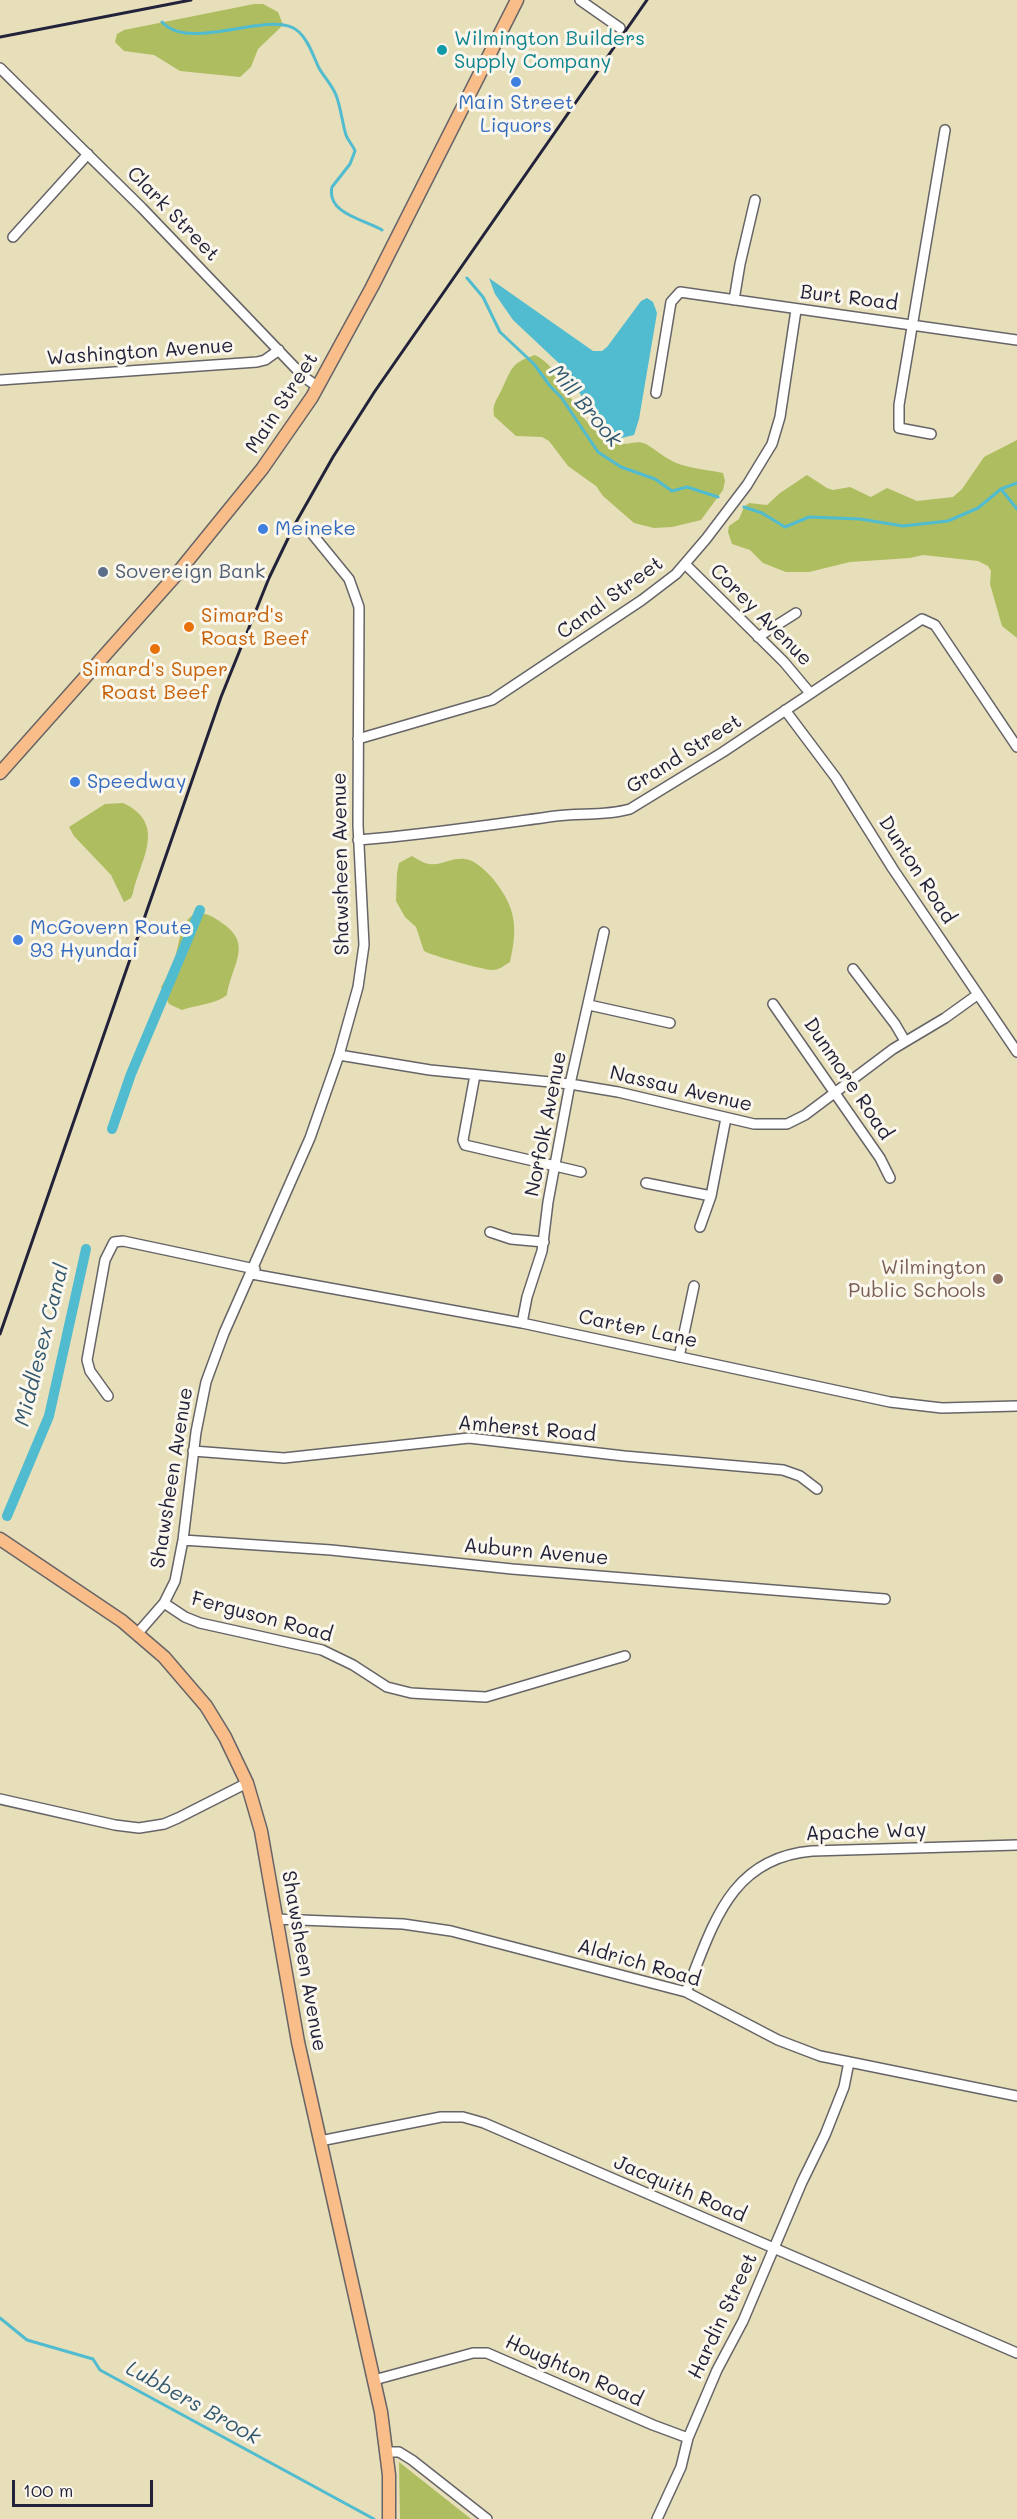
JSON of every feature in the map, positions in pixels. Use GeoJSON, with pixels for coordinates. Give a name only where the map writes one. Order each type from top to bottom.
{"type":"FeatureCollection","features":[{"type":"Feature","properties":{"kind":"main road","name":"Main Street"},"geometry":{"type":"LineString","coordinates":[[0,773],[176,575],[272,456],[318,387],[517,0]]}},
{"type":"Feature","properties":{"kind":"main road"},"geometry":{"type":"LineString","coordinates":[[0,1539],[137,1634]]}},
{"type":"Feature","properties":{"kind":"main road","name":"Shawsheen Avenue"},"geometry":{"type":"LineString","coordinates":[[137,1634],[175,1669],[206,1706],[225,1737],[247,1783],[261,1831],[288,1991],[374,2380],[387,2452],[389,2519]]}},
{"type":"Feature","properties":{"kind":"street"},"geometry":{"type":"LineString","coordinates":[[580,0],[620,28]]}},
{"type":"Feature","properties":{"kind":"street","name":"Clark Street"},"geometry":{"type":"LineString","coordinates":[[0,68],[88,154],[304,377],[318,387]]}},
{"type":"Feature","properties":{"kind":"street"},"geometry":{"type":"LineString","coordinates":[[932,434],[899,428],[899,405],[945,130]]}},
{"type":"Feature","properties":{"kind":"street"},"geometry":{"type":"LineString","coordinates":[[13,237],[88,154]]}},
{"type":"Feature","properties":{"kind":"street"},"geometry":{"type":"LineString","coordinates":[[734,300],[755,200]]}},
{"type":"Feature","properties":{"kind":"street","name":"Burt Road"},"geometry":{"type":"LineString","coordinates":[[656,393],[671,302],[676,294],[685,292],[796,310],[1017,340]]}},
{"type":"Feature","properties":{"kind":"street","name":"Canal Street"},"geometry":{"type":"LineString","coordinates":[[358,739],[492,700],[642,600],[685,564],[747,484],[772,444],[780,417],[796,310]]}},
{"type":"Feature","properties":{"kind":"street","name":"Washington Avenue"},"geometry":{"type":"LineString","coordinates":[[0,380],[257,362],[279,350]]}},
{"type":"Feature","properties":{"kind":"street","name":"Shawsheen Avenue"},"geometry":{"type":"LineString","coordinates":[[137,1634],[164,1603],[175,1581],[183,1540],[193,1451],[202,1399],[212,1365],[301,1161],[339,1055],[358,987],[363,959],[358,840],[359,607],[349,579],[309,530]]}},
{"type":"Feature","properties":{"kind":"street","name":"Corey Avenue"},"geometry":{"type":"LineString","coordinates":[[685,564],[793,672],[810,693]]}},
{"type":"Feature","properties":{"kind":"street"},"geometry":{"type":"LineString","coordinates":[[758,637],[796,613]]}},
{"type":"Feature","properties":{"kind":"street","name":"Grand Street"},"geometry":{"type":"LineString","coordinates":[[358,840],[630,810],[706,763],[916,621],[926,619],[935,625],[1017,747]]}},
{"type":"Feature","properties":{"kind":"street","name":"Dunton Road"},"geometry":{"type":"LineString","coordinates":[[785,710],[844,789],[893,869],[1017,1052]]}},
{"type":"Feature","properties":{"kind":"street","name":"Norfolk Avenue"},"geometry":{"type":"LineString","coordinates":[[522,1323],[544,1242],[570,1084],[604,932]]}},
{"type":"Feature","properties":{"kind":"street"},"geometry":{"type":"LineString","coordinates":[[853,969],[895,1024],[905,1041]]}},
{"type":"Feature","properties":{"kind":"street","name":"Nassau Avenue"},"geometry":{"type":"LineString","coordinates":[[339,1055],[476,1076],[570,1084],[618,1092],[760,1125],[787,1124],[805,1115],[905,1041],[945,1018],[977,995]]}},
{"type":"Feature","properties":{"kind":"street","name":"Dunmore Road"},"geometry":{"type":"LineString","coordinates":[[773,1004],[836,1092],[885,1165],[890,1178]]}},
{"type":"Feature","properties":{"kind":"street"},"geometry":{"type":"LineString","coordinates":[[589,1005],[670,1023]]}},
{"type":"Feature","properties":{"kind":"street"},"geometry":{"type":"LineString","coordinates":[[476,1076],[465,1145],[581,1172]]}},
{"type":"Feature","properties":{"kind":"street"},"geometry":{"type":"LineString","coordinates":[[700,1227],[711,1196],[726,1118]]}},
{"type":"Feature","properties":{"kind":"street"},"geometry":{"type":"LineString","coordinates":[[646,1183],[711,1196]]}},
{"type":"Feature","properties":{"kind":"street"},"geometry":{"type":"LineString","coordinates":[[490,1232],[511,1239],[544,1242]]}},
{"type":"Feature","properties":{"kind":"street","name":"Carter Lane"},"geometry":{"type":"LineString","coordinates":[[108,1396],[90,1371],[87,1360],[107,1253],[114,1242],[123,1241],[253,1271],[522,1323],[907,1405],[961,1409],[1017,1406]]}},
{"type":"Feature","properties":{"kind":"street"},"geometry":{"type":"LineString","coordinates":[[679,1357],[694,1286]]}},
{"type":"Feature","properties":{"kind":"street","name":"Amherst Road"},"geometry":{"type":"LineString","coordinates":[[193,1451],[284,1458],[469,1438],[624,1456],[783,1470],[800,1476],[818,1489]]}},
{"type":"Feature","properties":{"kind":"street","name":"Auburn Avenue"},"geometry":{"type":"LineString","coordinates":[[183,1540],[331,1550],[512,1569],[885,1599]]}},
{"type":"Feature","properties":{"kind":"street","name":"Ferguson Road"},"geometry":{"type":"LineString","coordinates":[[164,1603],[185,1617],[200,1623],[322,1650],[353,1665],[387,1687],[411,1693],[486,1697],[625,1656]]}},
{"type":"Feature","properties":{"kind":"street"},"geometry":{"type":"LineString","coordinates":[[0,1799],[115,1825],[139,1828],[171,1821],[247,1783]]}},
{"type":"Feature","properties":{"kind":"street","name":"Apache Way"},"geometry":{"type":"LineString","coordinates":[[686,1992],[725,1902],[746,1878],[773,1861],[794,1854],[815,1851],[1017,1845]]}},
{"type":"Feature","properties":{"kind":"street","name":"Aldrich Road"},"geometry":{"type":"LineString","coordinates":[[275,1919],[387,1923],[436,1928],[686,1992],[806,2052],[1017,2096]]}},
{"type":"Feature","properties":{"kind":"street","name":"Hardin Street"},"geometry":{"type":"LineString","coordinates":[[657,2519],[681,2466],[688,2438],[721,2362],[743,2321],[835,2109],[844,2087],[849,2062]]}},
{"type":"Feature","properties":{"kind":"street","name":"Jacquith Road"},"geometry":{"type":"LineString","coordinates":[[320,2141],[434,2118],[463,2117],[483,2123],[1017,2353]]}},
{"type":"Feature","properties":{"kind":"street","name":"Houghton Road"},"geometry":{"type":"LineString","coordinates":[[374,2380],[473,2353],[487,2353],[643,2421],[688,2438]]}},
{"type":"Feature","properties":{"kind":"street"},"geometry":{"type":"LineString","coordinates":[[387,2452],[399,2452],[412,2460],[487,2519]]}},
{"type":"Feature","properties":{"kind":"green space"},"geometry":{"type":"Polygon","coordinates":[[[263,4],[278,12],[283,25],[258,49],[251,67],[240,77],[180,71],[154,55],[124,51],[115,42],[117,34],[124,30],[263,4]]]}},
{"type":"Feature","properties":{"kind":"green space"},"geometry":{"type":"Polygon","coordinates":[[[535,355],[559,377],[581,415],[606,438],[622,444],[643,443],[677,463],[723,473],[725,481],[723,490],[701,520],[672,527],[654,528],[634,523],[603,496],[596,486],[568,466],[549,441],[542,437],[516,436],[494,416],[495,402],[511,371],[521,361],[535,355]]]}},
{"type":"Feature","properties":{"kind":"green space"},"geometry":{"type":"Polygon","coordinates":[[[1017,440],[1017,638],[1002,626],[990,584],[991,571],[988,566],[978,561],[923,555],[850,562],[809,572],[786,572],[763,563],[750,550],[732,544],[728,532],[729,526],[739,519],[744,507],[749,503],[767,505],[807,475],[827,488],[833,490],[850,487],[871,497],[887,488],[917,501],[953,497],[962,489],[984,457],[1017,440]]]}},
{"type":"Feature","properties":{"kind":"green space"},"geometry":{"type":"Polygon","coordinates":[[[123,803],[137,812],[145,821],[148,832],[148,844],[133,893],[131,898],[124,902],[111,875],[74,836],[69,827],[105,804],[123,803]]]}},
{"type":"Feature","properties":{"kind":"green space"},"geometry":{"type":"Polygon","coordinates":[[[412,856],[429,864],[460,859],[469,860],[491,877],[511,909],[514,938],[510,962],[497,969],[489,970],[424,951],[416,927],[405,917],[396,901],[399,863],[412,856]]]}},
{"type":"Feature","properties":{"kind":"green space"},"geometry":{"type":"Polygon","coordinates":[[[196,913],[213,917],[232,931],[239,947],[238,956],[227,995],[212,1002],[182,1010],[169,1004],[161,987],[173,964],[183,928],[190,917],[196,913]]]}},
{"type":"Feature","properties":{"kind":"green space"},"geometry":{"type":"Polygon","coordinates":[[[399,2462],[471,2519],[400,2519],[399,2462]]]}},
{"type":"Feature","properties":{"kind":"water"},"geometry":{"type":"Polygon","coordinates":[[[489,278],[593,351],[602,351],[607,347],[641,301],[647,298],[653,302],[657,313],[639,419],[634,435],[617,439],[597,421],[564,368],[513,320],[495,294],[489,278]]]}},
{"type":"Feature","properties":{"kind":"waterway","name":"Mill Brook"},"geometry":{"type":"LineString","coordinates":[[162,22],[175,31],[192,34],[271,24],[287,26],[299,32],[306,40],[319,68],[334,91],[346,135],[355,151],[350,164],[332,187],[335,204],[349,215],[382,230]]}},
{"type":"Feature","properties":{"kind":"waterway","name":"Mill Brook"},"geometry":{"type":"LineString","coordinates":[[467,278],[483,297],[500,332],[534,364],[561,397],[598,452],[621,467],[655,479],[672,491],[687,487],[718,497]]}},
{"type":"Feature","properties":{"kind":"waterway","name":"Mill Brook"},"geometry":{"type":"LineString","coordinates":[[744,507],[762,513],[785,527],[809,517],[860,519],[903,526],[948,521],[978,508],[1001,489],[1017,483]]}},
{"type":"Feature","properties":{"kind":"waterway"},"geometry":{"type":"LineString","coordinates":[[1001,489],[1017,509]]}},
{"type":"Feature","properties":{"kind":"waterway","name":"Middlesex Canal"},"geometry":{"type":"LineString","coordinates":[[112,1129],[131,1074],[200,910]]}},
{"type":"Feature","properties":{"kind":"waterway","name":"Middlesex Canal"},"geometry":{"type":"LineString","coordinates":[[7,1516],[49,1416],[86,1249]]}},
{"type":"Feature","properties":{"kind":"waterway","name":"Lubbers Brook"},"geometry":{"type":"LineString","coordinates":[[0,2318],[27,2340],[93,2359],[100,2370],[374,2519]]}},
{"type":"Feature","properties":{"kind":"railway"},"geometry":{"type":"LineString","coordinates":[[0,37],[191,0]]}},
{"type":"Feature","properties":{"kind":"railway"},"geometry":{"type":"LineString","coordinates":[[0,1334],[221,697],[269,578],[295,524],[333,457],[375,391],[647,0]]}},
{"type":"Feature","properties":{"kind":"place","name":"Wilmington Builders Supply Company"},"geometry":{"type":"Point","coordinates":[442,50]}},
{"type":"Feature","properties":{"kind":"place","name":"Main Street Liquors"},"geometry":{"type":"Point","coordinates":[516,82]}},
{"type":"Feature","properties":{"kind":"place","name":"Meineke"},"geometry":{"type":"Point","coordinates":[263,529]}},
{"type":"Feature","properties":{"kind":"place","name":"Sovereign Bank"},"geometry":{"type":"Point","coordinates":[103,572]}},
{"type":"Feature","properties":{"kind":"place","name":"Simard's Roast Beef"},"geometry":{"type":"Point","coordinates":[189,627]}},
{"type":"Feature","properties":{"kind":"place","name":"Simard's Super Roast Beef"},"geometry":{"type":"Point","coordinates":[155,649]}},
{"type":"Feature","properties":{"kind":"place","name":"Speedway"},"geometry":{"type":"Point","coordinates":[75,782]}},
{"type":"Feature","properties":{"kind":"place","name":"McGovern Route 93 Hyundai"},"geometry":{"type":"Point","coordinates":[18,940]}},
{"type":"Feature","properties":{"kind":"place","name":"Wilmington Public Schools"},"geometry":{"type":"Point","coordinates":[998,1279]}}]}
